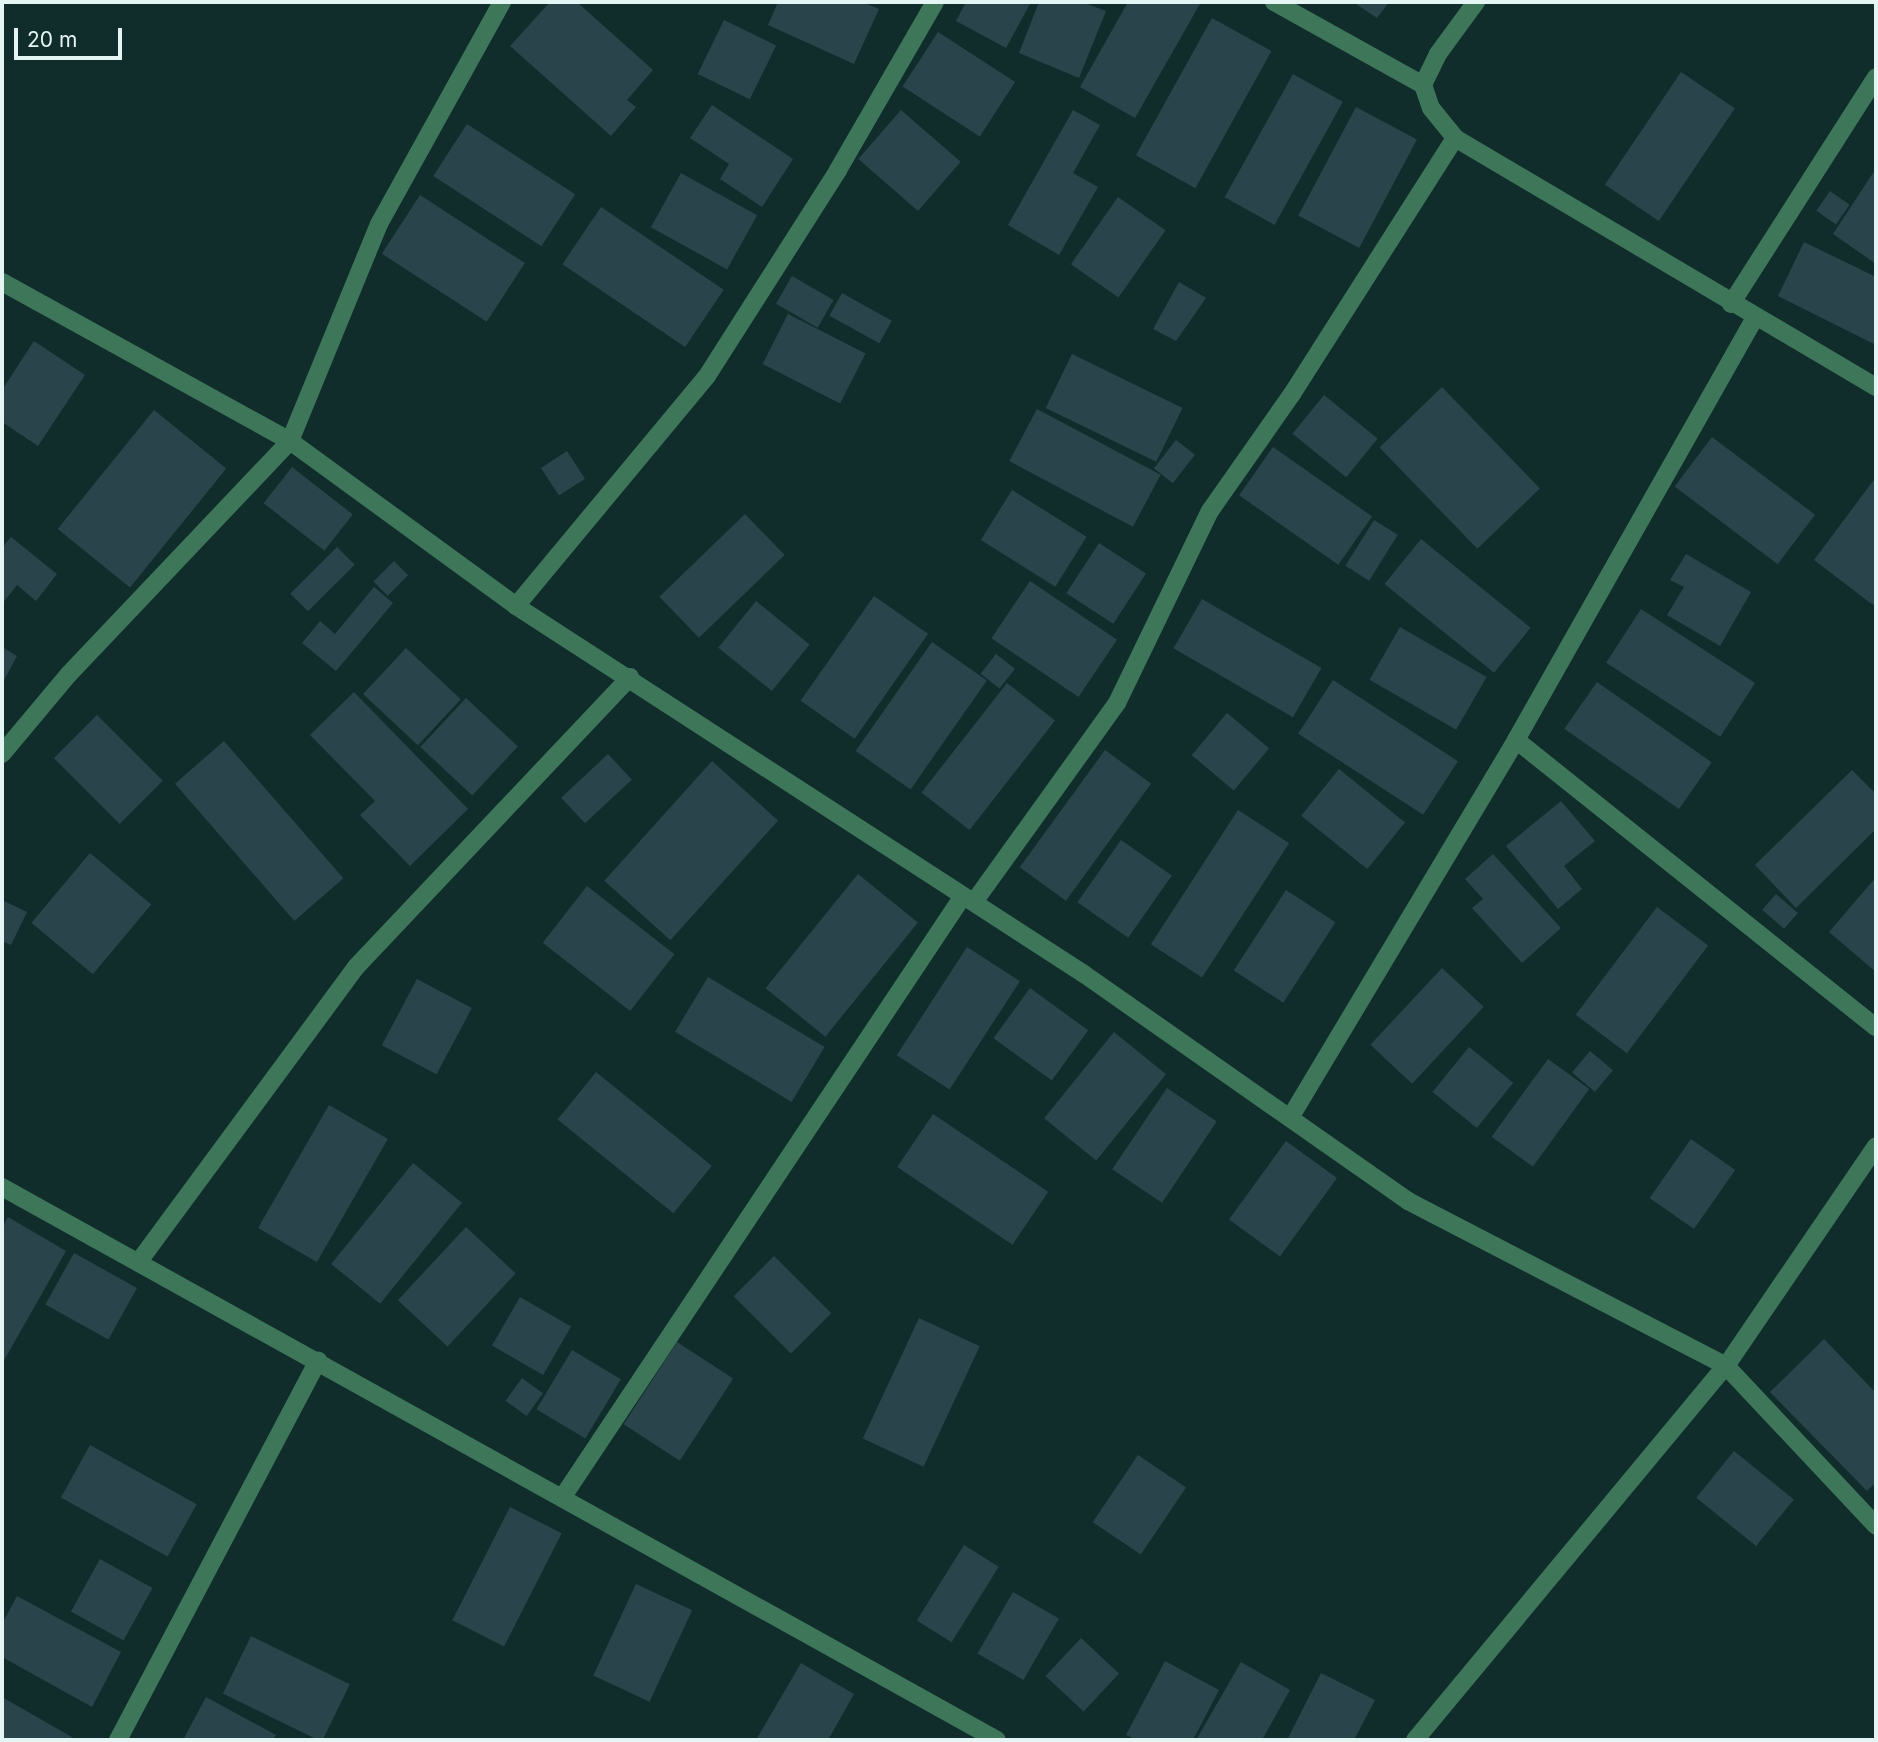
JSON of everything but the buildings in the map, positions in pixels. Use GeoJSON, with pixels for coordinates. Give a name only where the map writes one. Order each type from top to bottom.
{"type":"FeatureCollection","features":[{"type":"Feature","properties":{"kind":"street"},"geometry":{"type":"LineString","coordinates":[[2,754],[69,674],[290,441],[379,224],[502,2]]}},
{"type":"Feature","properties":{"kind":"street"},"geometry":{"type":"LineString","coordinates":[[516,606],[707,376],[838,170],[935,2]]}},
{"type":"Feature","properties":{"kind":"street"},"geometry":{"type":"LineString","coordinates":[[1274,2],[1423,85],[1431,108],[1455,138],[1731,304],[1876,387]]}},
{"type":"Feature","properties":{"kind":"street"},"geometry":{"type":"LineString","coordinates":[[1423,85],[1438,54],[1476,2]]}},
{"type":"Feature","properties":{"kind":"street"},"geometry":{"type":"LineString","coordinates":[[1731,304],[1876,77]]}},
{"type":"Feature","properties":{"kind":"street"},"geometry":{"type":"LineString","coordinates":[[562,1498],[969,899],[1117,703],[1210,511],[1292,394],[1455,138]]}},
{"type":"Feature","properties":{"kind":"street"},"geometry":{"type":"LineString","coordinates":[[2,282],[290,441],[516,606],[969,899],[1408,1201],[1726,1366],[1876,1526]]}},
{"type":"Feature","properties":{"kind":"street"},"geometry":{"type":"LineString","coordinates":[[1290,1118],[1516,740],[1755,318]]}},
{"type":"Feature","properties":{"kind":"street"},"geometry":{"type":"LineString","coordinates":[[140,1259],[356,967],[629,677]]}},
{"type":"Feature","properties":{"kind":"street"},"geometry":{"type":"LineString","coordinates":[[1516,740],[1876,1027]]}},
{"type":"Feature","properties":{"kind":"street"},"geometry":{"type":"LineString","coordinates":[[1415,1740],[1726,1366],[1876,1146]]}},
{"type":"Feature","properties":{"kind":"street"},"geometry":{"type":"LineString","coordinates":[[2,1187],[140,1259],[997,1740]]}},
{"type":"Feature","properties":{"kind":"street"},"geometry":{"type":"LineString","coordinates":[[118,1740],[318,1360]]}}]}
